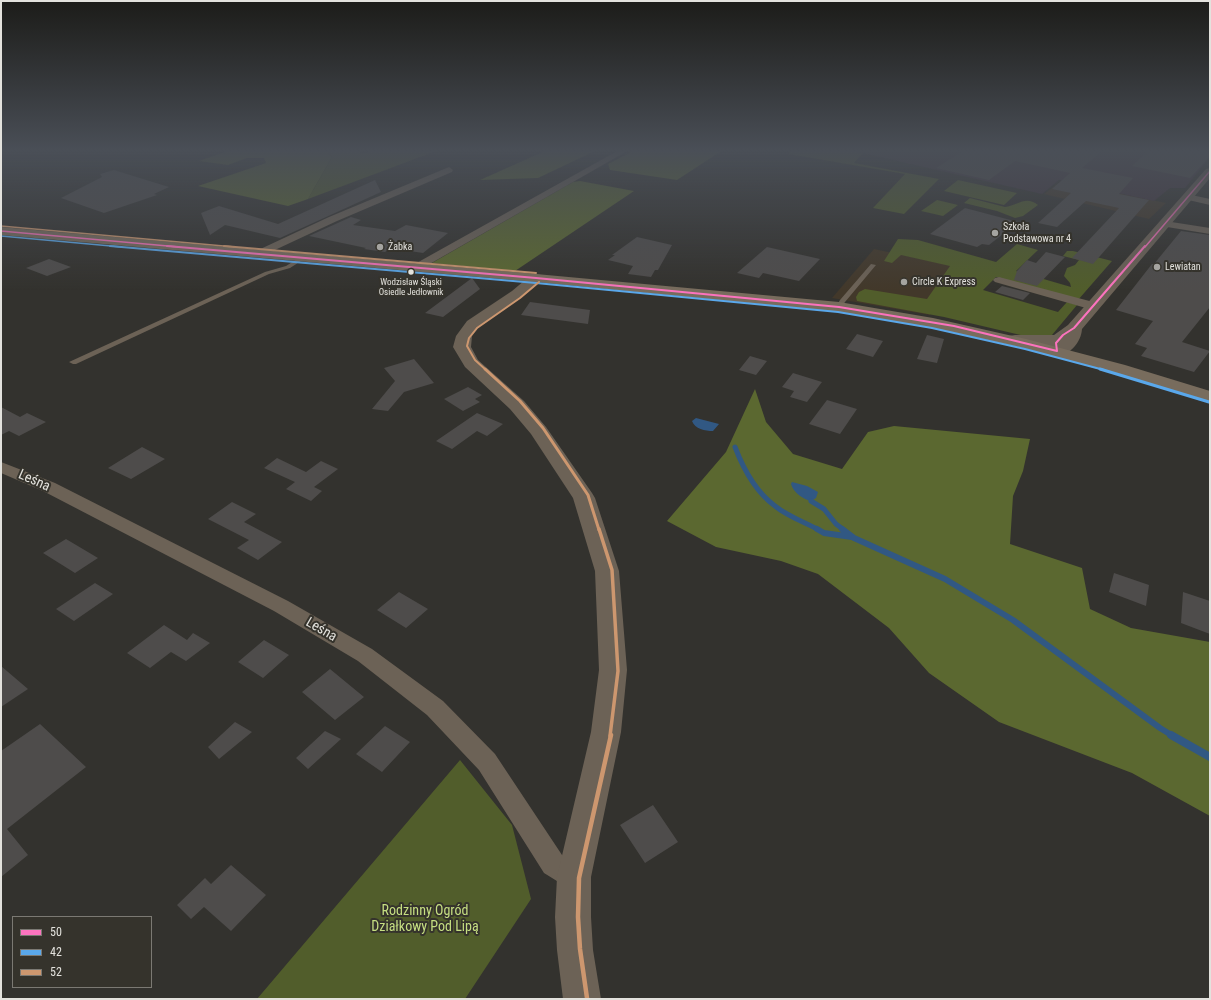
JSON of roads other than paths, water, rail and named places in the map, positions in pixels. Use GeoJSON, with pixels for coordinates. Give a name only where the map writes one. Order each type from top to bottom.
{"type":"FeatureCollection","features":[{"type":"Feature","properties":{"kind":"main road"},"geometry":{"type":"LineString","coordinates":[[1,231],[417,267],[839,306],[954,326],[1015,340],[1065,340]]}},
{"type":"Feature","properties":{"kind":"main road"},"geometry":{"type":"LineString","coordinates":[[1092,361],[1210,397]]}},
{"type":"Feature","properties":{"kind":"street"},"geometry":{"type":"LineString","coordinates":[[258,254],[333,219],[386,197]]}},
{"type":"Feature","properties":{"kind":"street"},"geometry":{"type":"LineString","coordinates":[[417,267],[542,197]]}},
{"type":"Feature","properties":{"kind":"street"},"geometry":{"type":"LineString","coordinates":[[1092,361],[1078,352],[1065,340],[1187,197],[1210,202]]}},
{"type":"Feature","properties":{"kind":"street"},"geometry":{"type":"LineString","coordinates":[[1165,224],[1210,231]]}},
{"type":"Feature","properties":{"kind":"street"},"geometry":{"type":"LineString","coordinates":[[536,278],[517,294],[473,324],[464,336],[462,347],[472,363],[517,405],[539,431],[584,498],[607,570],[612,678],[606,732],[574,877],[573,924],[582,999]]}},
{"type":"Feature","properties":{"kind":"street"},"geometry":{"type":"LineString","coordinates":[[999,280],[1093,306]]}},
{"type":"Feature","properties":{"kind":"street","name":"Leśna"},"geometry":{"type":"LineString","coordinates":[[1,467],[49,487],[282,606],[365,655],[435,708],[487,762],[553,864],[574,877]]}},
{"type":"Feature","properties":{"kind":"lane"},"geometry":{"type":"LineString","coordinates":[[73,362],[267,273],[288,267],[302,258]]}},
{"type":"Feature","properties":{"kind":"lane"},"geometry":{"type":"LineString","coordinates":[[839,306],[873,265]]}},
{"type":"Feature","properties":{"kind":"water"},"geometry":{"type":"Polygon","coordinates":[[[696,418],[719,424],[713,431],[704,430],[693,424],[692,421],[696,418]]]}},
{"type":"Feature","properties":{"kind":"water"},"geometry":{"type":"Polygon","coordinates":[[[792,482],[807,486],[818,492],[816,498],[811,501],[796,493],[792,487],[792,482]]]}},
{"type":"Feature","properties":{"kind":"waterway"},"geometry":{"type":"LineString","coordinates":[[735,447],[751,479],[768,500],[785,513],[817,529]]}},
{"type":"Feature","properties":{"kind":"waterway"},"geometry":{"type":"LineString","coordinates":[[811,501],[824,509],[836,524],[844,530]]}},
{"type":"Feature","properties":{"kind":"waterway"},"geometry":{"type":"LineString","coordinates":[[817,529],[824,533],[852,537]]}},
{"type":"Feature","properties":{"kind":"waterway"},"geometry":{"type":"LineString","coordinates":[[842,529],[854,538],[945,579],[1013,620],[1173,736]]}},
{"type":"Feature","properties":{"kind":"waterway"},"geometry":{"type":"LineString","coordinates":[[1171,735],[1210,757]]}},
{"type":"Feature","properties":{"kind":"place","name":"Szkoła Podstawowa nr 4"},"geometry":{"type":"Point","coordinates":[995,233]}},
{"type":"Feature","properties":{"kind":"place","name":"Żabka"},"geometry":{"type":"Point","coordinates":[380,247]}},
{"type":"Feature","properties":{"kind":"place","name":"Lewiatan"},"geometry":{"type":"Point","coordinates":[1157,267]}},
{"type":"Feature","properties":{"kind":"place","name":"Wodzisław Śląski Osiedle Jedłownik"},"geometry":{"type":"Point","coordinates":[411,272]}},
{"type":"Feature","properties":{"kind":"place","name":"Circle K Express"},"geometry":{"type":"Point","coordinates":[904,282]}},
{"type":"Feature","properties":{"kind":"park label","name":"Rodzinny Ogród Działkowy Pod Lipą"},"geometry":{"type":"Point","coordinates":[425,920]}}]}
